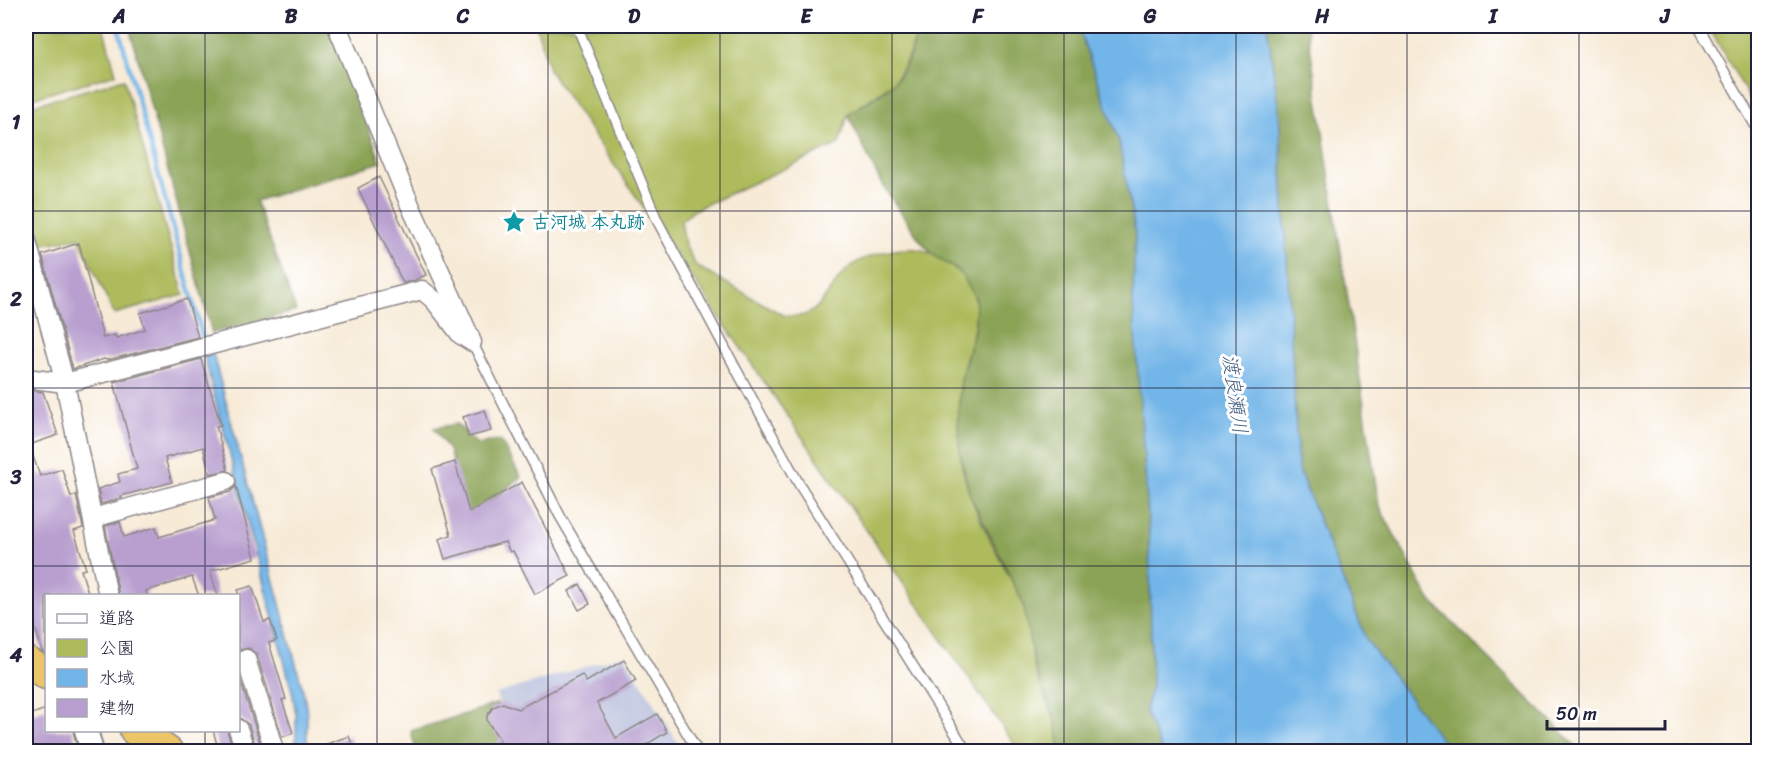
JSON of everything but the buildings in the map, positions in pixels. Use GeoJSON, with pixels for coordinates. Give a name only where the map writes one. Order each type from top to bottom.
{"type":"FeatureCollection","features":[{"type":"Feature","properties":{"kind":"highway"},"geometry":{"type":"LineString","coordinates":[[26,660],[45,673]]}},
{"type":"Feature","properties":{"kind":"highway"},"geometry":{"type":"LineString","coordinates":[[138,732],[168,752]]}},
{"type":"Feature","properties":{"kind":"street"},"geometry":{"type":"LineString","coordinates":[[337,26],[406,195],[472,342]]}},
{"type":"Feature","properties":{"kind":"street"},"geometry":{"type":"LineString","coordinates":[[26,238],[65,383],[108,594]]}},
{"type":"Feature","properties":{"kind":"street"},"geometry":{"type":"LineString","coordinates":[[26,378],[65,383],[422,290],[434,300],[461,335],[472,342]]}},
{"type":"Feature","properties":{"kind":"street"},"geometry":{"type":"LineString","coordinates":[[93,518],[226,481]]}},
{"type":"Feature","properties":{"kind":"street"},"geometry":{"type":"LineString","coordinates":[[246,659],[274,750],[270,752]]}},
{"type":"Feature","properties":{"kind":"street"},"geometry":{"type":"LineString","coordinates":[[87,732],[92,752]]}},
{"type":"Feature","properties":{"kind":"street"},"geometry":{"type":"LineString","coordinates":[[239,732],[246,752]]}},
{"type":"Feature","properties":{"kind":"lane"},"geometry":{"type":"LineString","coordinates":[[577,26],[657,220],[736,369],[799,484],[967,752]]}},
{"type":"Feature","properties":{"kind":"lane"},"geometry":{"type":"LineString","coordinates":[[1698,26],[1758,130]]}},
{"type":"Feature","properties":{"kind":"lane"},"geometry":{"type":"LineString","coordinates":[[472,342],[561,516],[698,752]]}},
{"type":"Feature","properties":{"kind":"shaded area"},"geometry":{"type":"Polygon","coordinates":[[[624,655],[683,751],[515,751],[496,694],[624,655]]]}},
{"type":"Feature","properties":{"kind":"green space"},"geometry":{"type":"Polygon","coordinates":[[[26,26],[103,26],[116,74],[26,100],[26,26]]]}},
{"type":"Feature","properties":{"kind":"green space"},"geometry":{"type":"Polygon","coordinates":[[[129,26],[330,26],[381,162],[256,201],[296,311],[212,333],[129,26]]]}},
{"type":"Feature","properties":{"kind":"green space"},"geometry":{"type":"Polygon","coordinates":[[[536,26],[917,26],[916,38],[894,82],[848,115],[839,144],[696,209],[681,221],[685,244],[696,266],[783,315],[807,314],[823,301],[851,266],[873,255],[891,251],[916,249],[925,251],[964,277],[972,290],[976,304],[976,318],[964,364],[959,398],[958,434],[962,468],[978,515],[1023,602],[1035,669],[1055,720],[1060,751],[1019,751],[550,72],[536,26]]]}},
{"type":"Feature","properties":{"kind":"green space"},"geometry":{"type":"Polygon","coordinates":[[[917,26],[1078,26],[1119,141],[1135,231],[1133,302],[1149,529],[1152,685],[1145,711],[1162,751],[1060,751],[1056,721],[1035,670],[1023,603],[970,495],[960,454],[958,420],[961,379],[975,328],[976,299],[960,272],[933,255],[919,239],[881,183],[848,115],[885,90],[899,76],[910,55],[917,26]]]}},
{"type":"Feature","properties":{"kind":"green space"},"geometry":{"type":"Polygon","coordinates":[[[1267,26],[1307,26],[1379,506],[1429,599],[1581,751],[1458,751],[1445,745],[1367,641],[1298,467],[1279,113],[1267,26]]]}},
{"type":"Feature","properties":{"kind":"green space"},"geometry":{"type":"Polygon","coordinates":[[[1708,26],[1758,26],[1758,113],[1708,26]]]}},
{"type":"Feature","properties":{"kind":"green space"},"geometry":{"type":"Polygon","coordinates":[[[124,79],[184,295],[114,314],[79,238],[26,247],[26,107],[124,79]]]}},
{"type":"Feature","properties":{"kind":"green space"},"geometry":{"type":"Polygon","coordinates":[[[457,424],[477,444],[500,440],[521,477],[474,513],[467,512],[449,450],[434,428],[457,424]]]}},
{"type":"Feature","properties":{"kind":"green space"},"geometry":{"type":"Polygon","coordinates":[[[497,704],[517,751],[416,751],[411,731],[497,704]]]}},
{"type":"Feature","properties":{"kind":"water","name":"渡良瀬川"},"geometry":{"type":"Polygon","coordinates":[[[1078,26],[1267,26],[1279,113],[1298,468],[1367,641],[1445,745],[1458,751],[1162,751],[1145,711],[1152,685],[1149,529],[1133,302],[1135,231],[1119,141],[1078,26]]]}},
{"type":"Feature","properties":{"kind":"water"},"geometry":{"type":"Polygon","coordinates":[[[212,350],[303,690],[307,711],[307,751],[296,751],[296,715],[292,691],[204,356],[212,350]]]}},
{"type":"Feature","properties":{"kind":"waterway"},"geometry":{"type":"LineString","coordinates":[[118,26],[204,342]]}},
{"type":"Feature","properties":{"kind":"place","name":"古河城 本丸跡"},"geometry":{"type":"Point","coordinates":[514,222]}}]}
